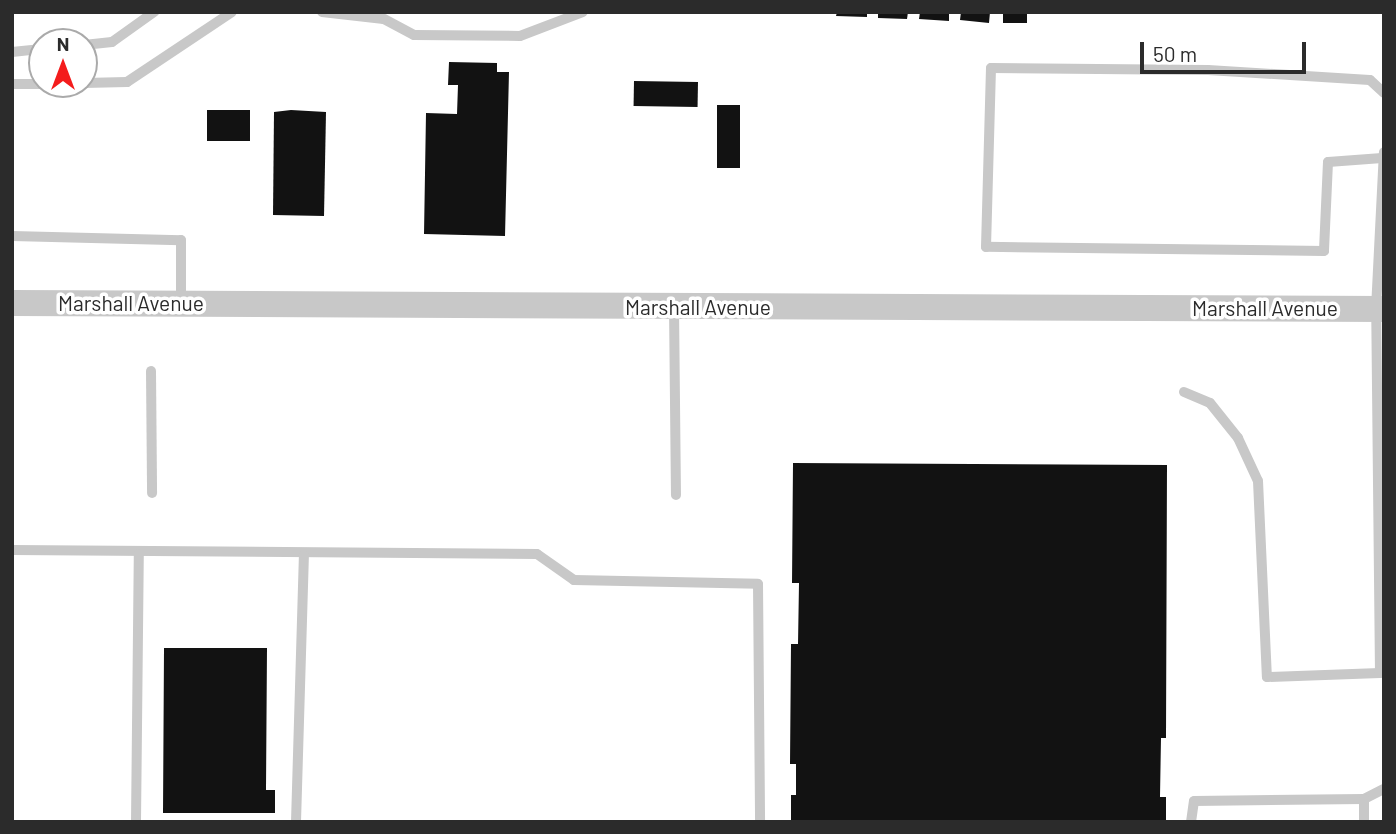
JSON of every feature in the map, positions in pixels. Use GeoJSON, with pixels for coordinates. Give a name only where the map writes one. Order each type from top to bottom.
{"type":"FeatureCollection","features":[{"type":"Feature","properties":{"kind":"street","name":"Marshall Avenue"},"geometry":{"type":"LineString","coordinates":[[12,303],[1380,309]]}},
{"type":"Feature","properties":{"kind":"lane"},"geometry":{"type":"LineString","coordinates":[[98,44],[113,42],[154,12]]}},
{"type":"Feature","properties":{"kind":"lane"},"geometry":{"type":"LineString","coordinates":[[98,83],[127,82],[232,12]]}},
{"type":"Feature","properties":{"kind":"lane"},"geometry":{"type":"LineString","coordinates":[[322,12],[384,19],[414,35],[520,36],[583,12]]}},
{"type":"Feature","properties":{"kind":"lane"},"geometry":{"type":"LineString","coordinates":[[1184,392],[1210,403],[1238,439],[1258,481],[1267,677],[1380,673],[1380,309],[1383,155],[1328,162],[1324,251],[986,247],[991,68],[1208,70],[1343,78],[1370,80],[1384,93]]}},
{"type":"Feature","properties":{"kind":"lane"},"geometry":{"type":"LineString","coordinates":[[12,236],[181,240],[181,304]]}},
{"type":"Feature","properties":{"kind":"lane"},"geometry":{"type":"LineString","coordinates":[[674,307],[676,495]]}},
{"type":"Feature","properties":{"kind":"lane"},"geometry":{"type":"LineString","coordinates":[[151,371],[152,493]]}},
{"type":"Feature","properties":{"kind":"lane"},"geometry":{"type":"LineString","coordinates":[[12,550],[139,554],[537,554],[574,580],[758,583],[760,822]]}},
{"type":"Feature","properties":{"kind":"lane"},"geometry":{"type":"LineString","coordinates":[[136,822],[139,554]]}},
{"type":"Feature","properties":{"kind":"lane"},"geometry":{"type":"LineString","coordinates":[[296,822],[304,555]]}},
{"type":"Feature","properties":{"kind":"lane"},"geometry":{"type":"LineString","coordinates":[[1191,822],[1194,800],[1364,799],[1384,789]]}},
{"type":"Feature","properties":{"kind":"lane"},"geometry":{"type":"LineString","coordinates":[[1364,799],[1364,822]]}},
{"type":"Feature","properties":{"kind":"building"},"geometry":{"type":"Polygon","coordinates":[[[837,12],[867,12],[867,17],[836,16],[837,12]]]}},
{"type":"Feature","properties":{"kind":"building"},"geometry":{"type":"Polygon","coordinates":[[[878,12],[908,12],[907,19],[878,18],[878,12]]]}},
{"type":"Feature","properties":{"kind":"building"},"geometry":{"type":"Polygon","coordinates":[[[920,12],[949,12],[949,21],[919,19],[920,12]]]}},
{"type":"Feature","properties":{"kind":"building"},"geometry":{"type":"Polygon","coordinates":[[[961,12],[990,12],[989,23],[960,20],[961,12]]]}},
{"type":"Feature","properties":{"kind":"building"},"geometry":{"type":"Polygon","coordinates":[[[1003,12],[1027,12],[1027,23],[1003,23],[1003,12]]]}},
{"type":"Feature","properties":{"kind":"building"},"geometry":{"type":"Polygon","coordinates":[[[449,62],[497,63],[497,72],[509,72],[505,236],[424,234],[426,113],[457,114],[458,85],[448,85],[449,62]]]}},
{"type":"Feature","properties":{"kind":"building"},"geometry":{"type":"Polygon","coordinates":[[[634,81],[698,82],[698,107],[634,106],[634,81]]]}},
{"type":"Feature","properties":{"kind":"building"},"geometry":{"type":"Polygon","coordinates":[[[717,105],[740,105],[740,168],[717,168],[717,105]]]}},
{"type":"Feature","properties":{"kind":"building"},"geometry":{"type":"Polygon","coordinates":[[[207,110],[250,110],[250,141],[207,141],[207,110]]]}},
{"type":"Feature","properties":{"kind":"building"},"geometry":{"type":"Polygon","coordinates":[[[274,112],[326,112],[324,216],[273,215],[274,112]]]}},
{"type":"Feature","properties":{"kind":"building"},"geometry":{"type":"Polygon","coordinates":[[[793,463],[1167,465],[1166,738],[1161,738],[1160,797],[1166,797],[1166,822],[791,822],[791,795],[796,795],[796,764],[790,764],[791,644],[798,644],[799,583],[792,583],[793,463]]]}},
{"type":"Feature","properties":{"kind":"building"},"geometry":{"type":"Polygon","coordinates":[[[164,648],[267,648],[266,790],[275,790],[275,813],[163,813],[164,648]]]}}]}
